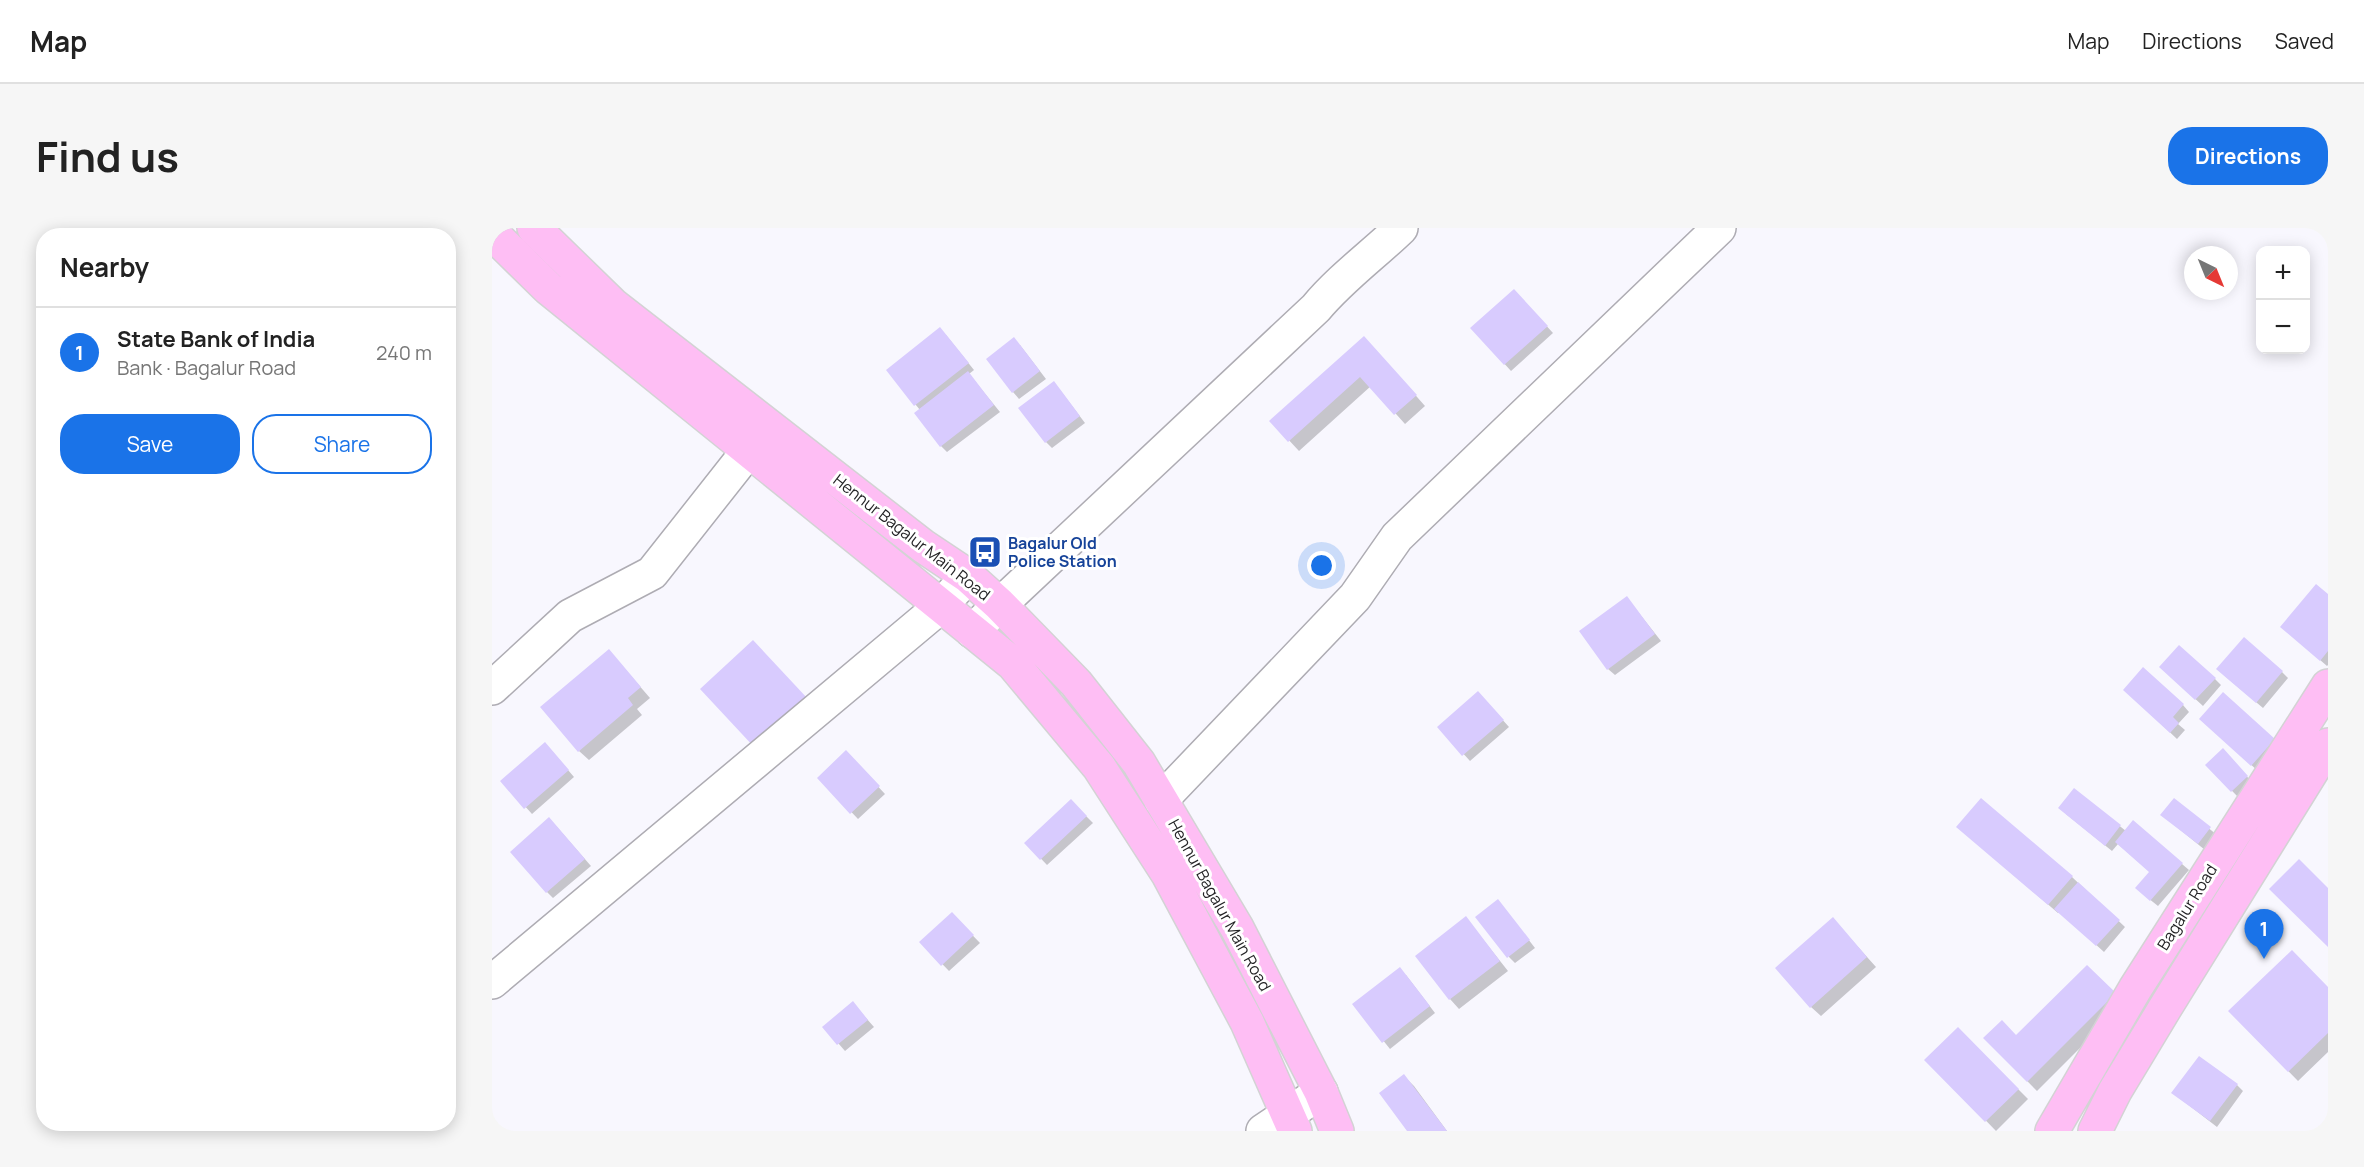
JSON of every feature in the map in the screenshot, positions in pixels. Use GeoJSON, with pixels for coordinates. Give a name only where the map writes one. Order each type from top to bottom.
{"type":"FeatureCollection","features":[{"type":"Feature","properties":{"kind":"main road","name":"Hennur Bagalur Main Road"},"geometry":{"type":"LineString","coordinates":[[534,228],[613,305],[923,546],[968,576],[999,604],[1076,683],[1139,763],[1237,928],[1321,1092],[1337,1131]]}},
{"type":"Feature","properties":{"kind":"main road","name":"Hennur Bagalur Main Road"},"geometry":{"type":"LineString","coordinates":[[492,233],[548,288],[1013,664],[1105,777],[1168,874],[1247,1022],[1282,1125]]}},
{"type":"Feature","properties":{"kind":"main road","name":"Bagalur Road"},"geometry":{"type":"LineString","coordinates":[[2052,1131],[2135,989],[2328,686]]}},
{"type":"Feature","properties":{"kind":"main road","name":"Bagalur Road"},"geometry":{"type":"LineString","coordinates":[[2095,1131],[2115,1091],[2165,1008],[2328,745]]}},
{"type":"Feature","properties":{"kind":"main road"},"geometry":{"type":"LineString","coordinates":[[2135,989],[2165,1008]]}},
{"type":"Feature","properties":{"kind":"street"},"geometry":{"type":"LineString","coordinates":[[972,631],[1316,308],[1338,284],[1372,257],[1401,228]]}},
{"type":"Feature","properties":{"kind":"street"},"geometry":{"type":"LineString","coordinates":[[1161,800],[1355,597],[1397,537],[1719,228]]}},
{"type":"Feature","properties":{"kind":"street"},"geometry":{"type":"LineString","coordinates":[[492,688],[570,616],[652,573],[749,450]]}},
{"type":"Feature","properties":{"kind":"street"},"geometry":{"type":"LineString","coordinates":[[492,982],[941,606],[968,576]]}},
{"type":"Feature","properties":{"kind":"street"},"geometry":{"type":"LineString","coordinates":[[1282,1125],[1321,1092]]}},
{"type":"Feature","properties":{"kind":"building"},"geometry":{"type":"Polygon","coordinates":[[[1514,289],[1548,326],[1504,365],[1470,328],[1514,289]]]}},
{"type":"Feature","properties":{"kind":"building"},"geometry":{"type":"Polygon","coordinates":[[[940,327],[969,363],[914,406],[886,370],[940,327]]]}},
{"type":"Feature","properties":{"kind":"building"},"geometry":{"type":"Polygon","coordinates":[[[1364,336],[1417,395],[1394,415],[1360,377],[1288,442],[1269,421],[1364,336]]]}},
{"type":"Feature","properties":{"kind":"building"},"geometry":{"type":"Polygon","coordinates":[[[1014,337],[1040,371],[1012,393],[986,359],[1014,337]]]}},
{"type":"Feature","properties":{"kind":"building"},"geometry":{"type":"Polygon","coordinates":[[[968,371],[994,405],[940,447],[914,413],[968,371]]]}},
{"type":"Feature","properties":{"kind":"building"},"geometry":{"type":"Polygon","coordinates":[[[1054,381],[1080,416],[1045,443],[1018,408],[1054,381]]]}},
{"type":"Feature","properties":{"kind":"building"},"geometry":{"type":"Polygon","coordinates":[[[2316,584],[2328,594],[2328,651],[2320,661],[2280,627],[2316,584]]]}},
{"type":"Feature","properties":{"kind":"building"},"geometry":{"type":"Polygon","coordinates":[[[1627,596],[1655,634],[1607,670],[1579,631],[1627,596]]]}},
{"type":"Feature","properties":{"kind":"building"},"geometry":{"type":"Polygon","coordinates":[[[2244,637],[2283,671],[2256,703],[2216,669],[2244,637]]]}},
{"type":"Feature","properties":{"kind":"building"},"geometry":{"type":"Polygon","coordinates":[[[753,640],[808,699],[755,748],[700,689],[753,640]]]}},
{"type":"Feature","properties":{"kind":"building"},"geometry":{"type":"Polygon","coordinates":[[[2179,645],[2216,678],[2195,700],[2159,667],[2179,645]]]}},
{"type":"Feature","properties":{"kind":"building"},"geometry":{"type":"Polygon","coordinates":[[[609,649],[641,687],[628,698],[633,705],[578,752],[540,707],[609,649]]]}},
{"type":"Feature","properties":{"kind":"building"},"geometry":{"type":"Polygon","coordinates":[[[2143,667],[2184,704],[2173,717],[2179,723],[2170,733],[2123,690],[2143,667]]]}},
{"type":"Feature","properties":{"kind":"building"},"geometry":{"type":"Polygon","coordinates":[[[1478,691],[1504,720],[1462,756],[1437,727],[1478,691]]]}},
{"type":"Feature","properties":{"kind":"building"},"geometry":{"type":"Polygon","coordinates":[[[2223,692],[2275,739],[2251,766],[2199,719],[2223,692]]]}},
{"type":"Feature","properties":{"kind":"building"},"geometry":{"type":"Polygon","coordinates":[[[545,742],[569,770],[524,809],[500,781],[545,742]]]}},
{"type":"Feature","properties":{"kind":"building"},"geometry":{"type":"Polygon","coordinates":[[[2223,748],[2248,776],[2231,792],[2205,765],[2223,748]]]}},
{"type":"Feature","properties":{"kind":"building"},"geometry":{"type":"Polygon","coordinates":[[[846,750],[880,786],[850,814],[817,778],[846,750]]]}},
{"type":"Feature","properties":{"kind":"building"},"geometry":{"type":"Polygon","coordinates":[[[2074,788],[2121,825],[2105,846],[2058,808],[2074,788]]]}},
{"type":"Feature","properties":{"kind":"building"},"geometry":{"type":"Polygon","coordinates":[[[1981,798],[2073,876],[2048,905],[1956,827],[1981,798]]]}},
{"type":"Feature","properties":{"kind":"building"},"geometry":{"type":"Polygon","coordinates":[[[2174,798],[2211,827],[2198,844],[2160,815],[2174,798]]]}},
{"type":"Feature","properties":{"kind":"building"},"geometry":{"type":"Polygon","coordinates":[[[1071,799],[1087,816],[1040,860],[1024,843],[1071,799]]]}},
{"type":"Feature","properties":{"kind":"building"},"geometry":{"type":"Polygon","coordinates":[[[549,817],[585,859],[546,893],[510,852],[549,817]]]}},
{"type":"Feature","properties":{"kind":"building"},"geometry":{"type":"Polygon","coordinates":[[[2133,820],[2183,863],[2150,901],[2135,888],[2149,872],[2115,842],[2133,820]]]}},
{"type":"Feature","properties":{"kind":"building"},"geometry":{"type":"Polygon","coordinates":[[[2299,859],[2328,888],[2328,947],[2269,889],[2299,859]]]}},
{"type":"Feature","properties":{"kind":"building"},"geometry":{"type":"Polygon","coordinates":[[[2078,882],[2120,920],[2096,946],[2054,909],[2078,882]]]}},
{"type":"Feature","properties":{"kind":"building"},"geometry":{"type":"Polygon","coordinates":[[[1498,899],[1530,940],[1507,958],[1475,917],[1498,899]]]}},
{"type":"Feature","properties":{"kind":"building"},"geometry":{"type":"Polygon","coordinates":[[[952,912],[974,935],[941,966],[919,942],[952,912]]]}},
{"type":"Feature","properties":{"kind":"building"},"geometry":{"type":"Polygon","coordinates":[[[1466,916],[1500,961],[1449,1000],[1415,956],[1466,916]]]}},
{"type":"Feature","properties":{"kind":"building"},"geometry":{"type":"Polygon","coordinates":[[[1833,917],[1867,957],[1810,1008],[1775,968],[1833,917]]]}},
{"type":"Feature","properties":{"kind":"building"},"geometry":{"type":"Polygon","coordinates":[[[2292,950],[2328,987],[2328,1033],[2288,1072],[2228,1011],[2292,950]]]}},
{"type":"Feature","properties":{"kind":"building"},"geometry":{"type":"Polygon","coordinates":[[[2087,965],[2116,993],[2027,1082],[1983,1038],[2002,1020],[2016,1035],[2087,965]]]}},
{"type":"Feature","properties":{"kind":"building"},"geometry":{"type":"Polygon","coordinates":[[[1400,967],[1430,1006],[1382,1043],[1352,1004],[1400,967]]]}},
{"type":"Feature","properties":{"kind":"building"},"geometry":{"type":"Polygon","coordinates":[[[853,1001],[868,1020],[837,1045],[822,1027],[853,1001]]]}},
{"type":"Feature","properties":{"kind":"building"},"geometry":{"type":"Polygon","coordinates":[[[1958,1027],[2019,1089],[1985,1122],[1924,1060],[1958,1027]]]}},
{"type":"Feature","properties":{"kind":"building"},"geometry":{"type":"Polygon","coordinates":[[[2199,1056],[2238,1084],[2210,1121],[2171,1093],[2199,1056]]]}},
{"type":"Feature","properties":{"kind":"building"},"geometry":{"type":"Polygon","coordinates":[[[1404,1074],[1447,1131],[1407,1131],[1379,1093],[1404,1074]]]}},
{"type":"Feature","properties":{"kind":"place","name":"Bagalur Old Police Station"},"geometry":{"type":"Point","coordinates":[985,552]}},
{"type":"Feature","properties":{"kind":"place","name":"State Bank of India"},"geometry":{"type":"Point","coordinates":[2264,959]}}]}
